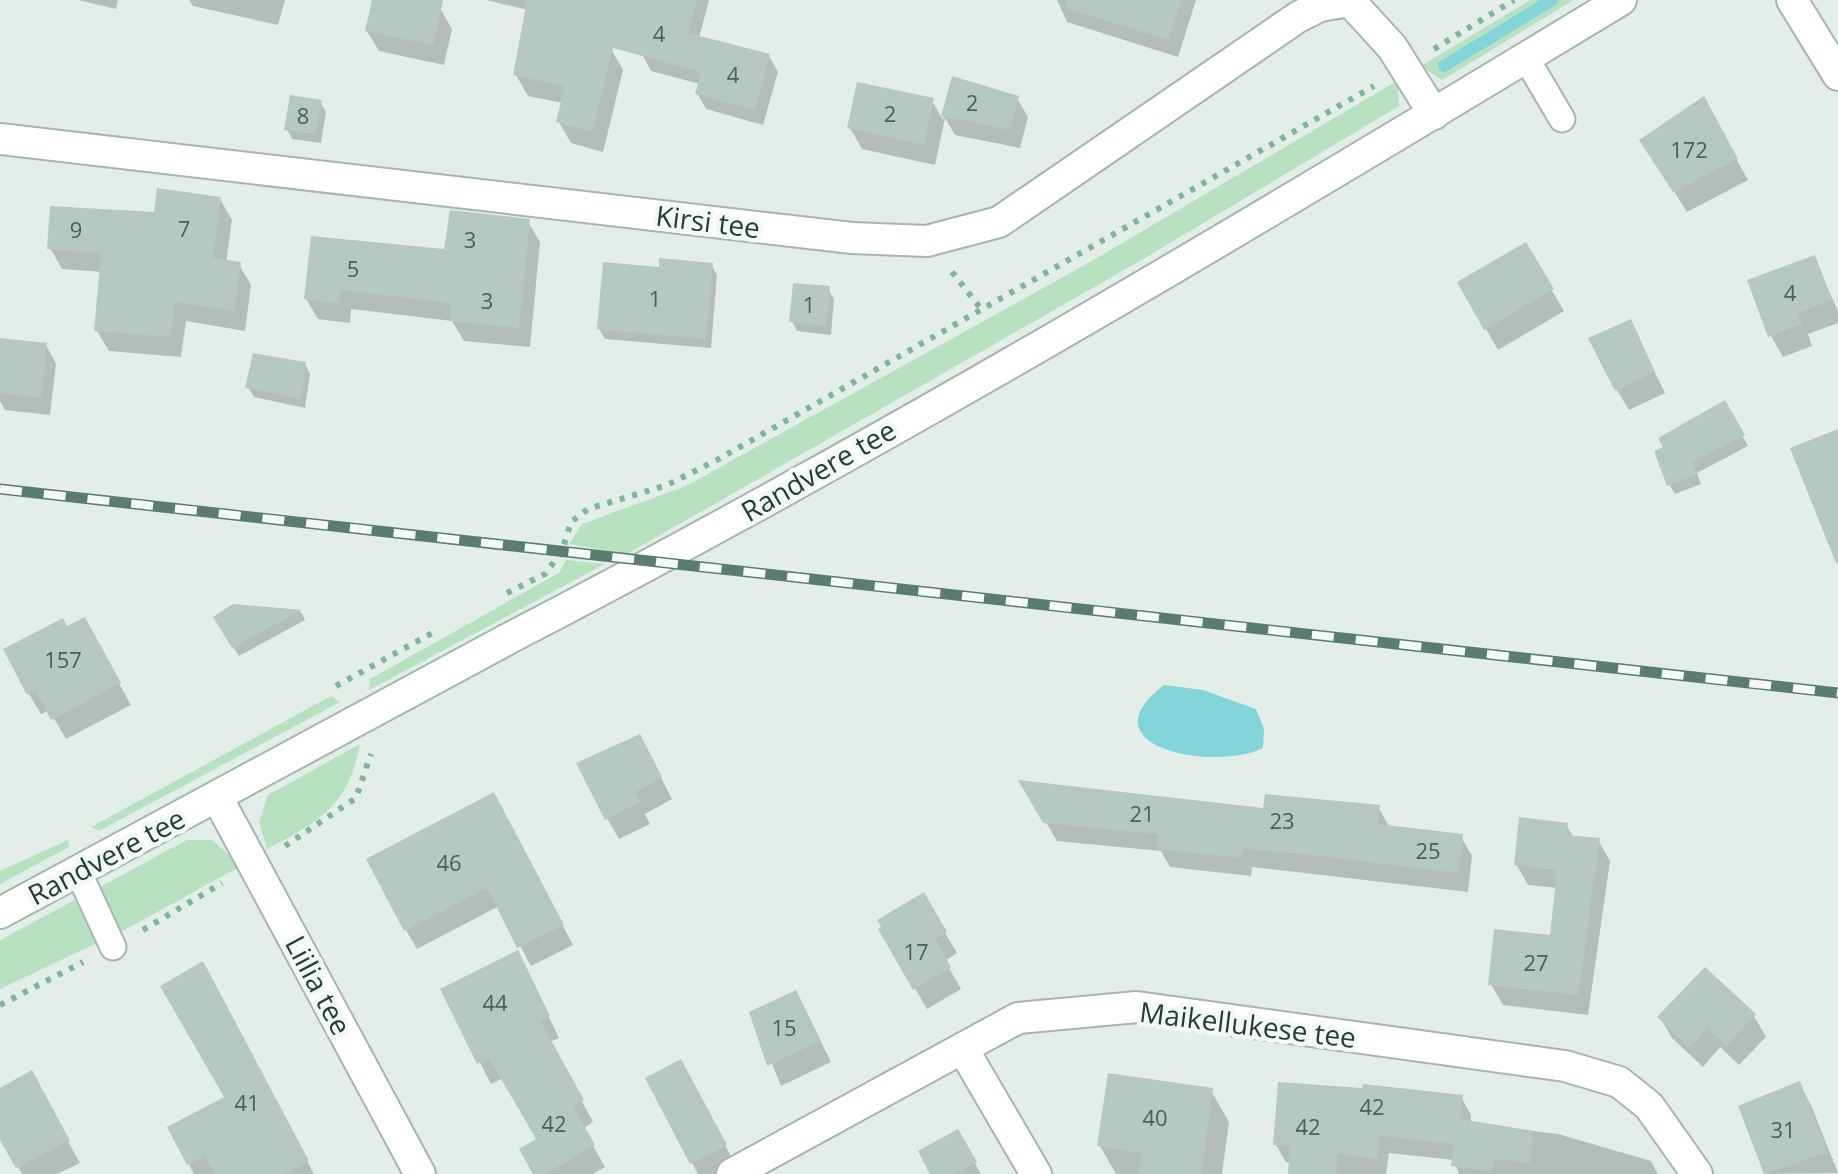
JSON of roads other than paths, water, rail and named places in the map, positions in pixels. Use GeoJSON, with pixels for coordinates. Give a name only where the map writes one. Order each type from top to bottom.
{"type":"FeatureCollection","features":[{"type":"Feature","properties":{"kind":"street","name":"Randvere tee"},"geometry":{"type":"LineString","coordinates":[[0,913],[775,495],[1292,200],[1621,0]]}},
{"type":"Feature","properties":{"kind":"street"},"geometry":{"type":"LineString","coordinates":[[1792,0],[1838,75]]}},
{"type":"Feature","properties":{"kind":"street"},"geometry":{"type":"LineString","coordinates":[[1349,1],[1392,47],[1434,114]]}},
{"type":"Feature","properties":{"kind":"street","name":"Kirsi tee"},"geometry":{"type":"LineString","coordinates":[[0,139],[852,238],[927,241],[999,222],[1298,17],[1320,6],[1349,1]]}},
{"type":"Feature","properties":{"kind":"street","name":"Liilia tee"},"geometry":{"type":"LineString","coordinates":[[217,797],[420,1174]]}},
{"type":"Feature","properties":{"kind":"street","name":"Maikellukese tee"},"geometry":{"type":"LineString","coordinates":[[732,1174],[1018,1018],[1137,1007],[1565,1066],[1619,1082],[1649,1106],[1696,1174]]}},
{"type":"Feature","properties":{"kind":"street"},"geometry":{"type":"LineString","coordinates":[[963,1049],[1036,1174]]}},
{"type":"Feature","properties":{"kind":"lane"},"geometry":{"type":"LineString","coordinates":[[1526,58],[1562,119]]}},
{"type":"Feature","properties":{"kind":"lane"},"geometry":{"type":"LineString","coordinates":[[78,872],[114,946]]}},
{"type":"Feature","properties":{"kind":"water"},"geometry":{"type":"Polygon","coordinates":[[[1164,685],[1203,690],[1256,709],[1264,729],[1263,748],[1241,755],[1189,755],[1164,749],[1146,739],[1138,724],[1143,706],[1164,685]]]}},
{"type":"Feature","properties":{"kind":"waterway"},"geometry":{"type":"LineString","coordinates":[[1444,66],[1552,0]]}},
{"type":"Feature","properties":{"kind":"railway"},"geometry":{"type":"LineString","coordinates":[[0,489],[1838,693]]}}]}
